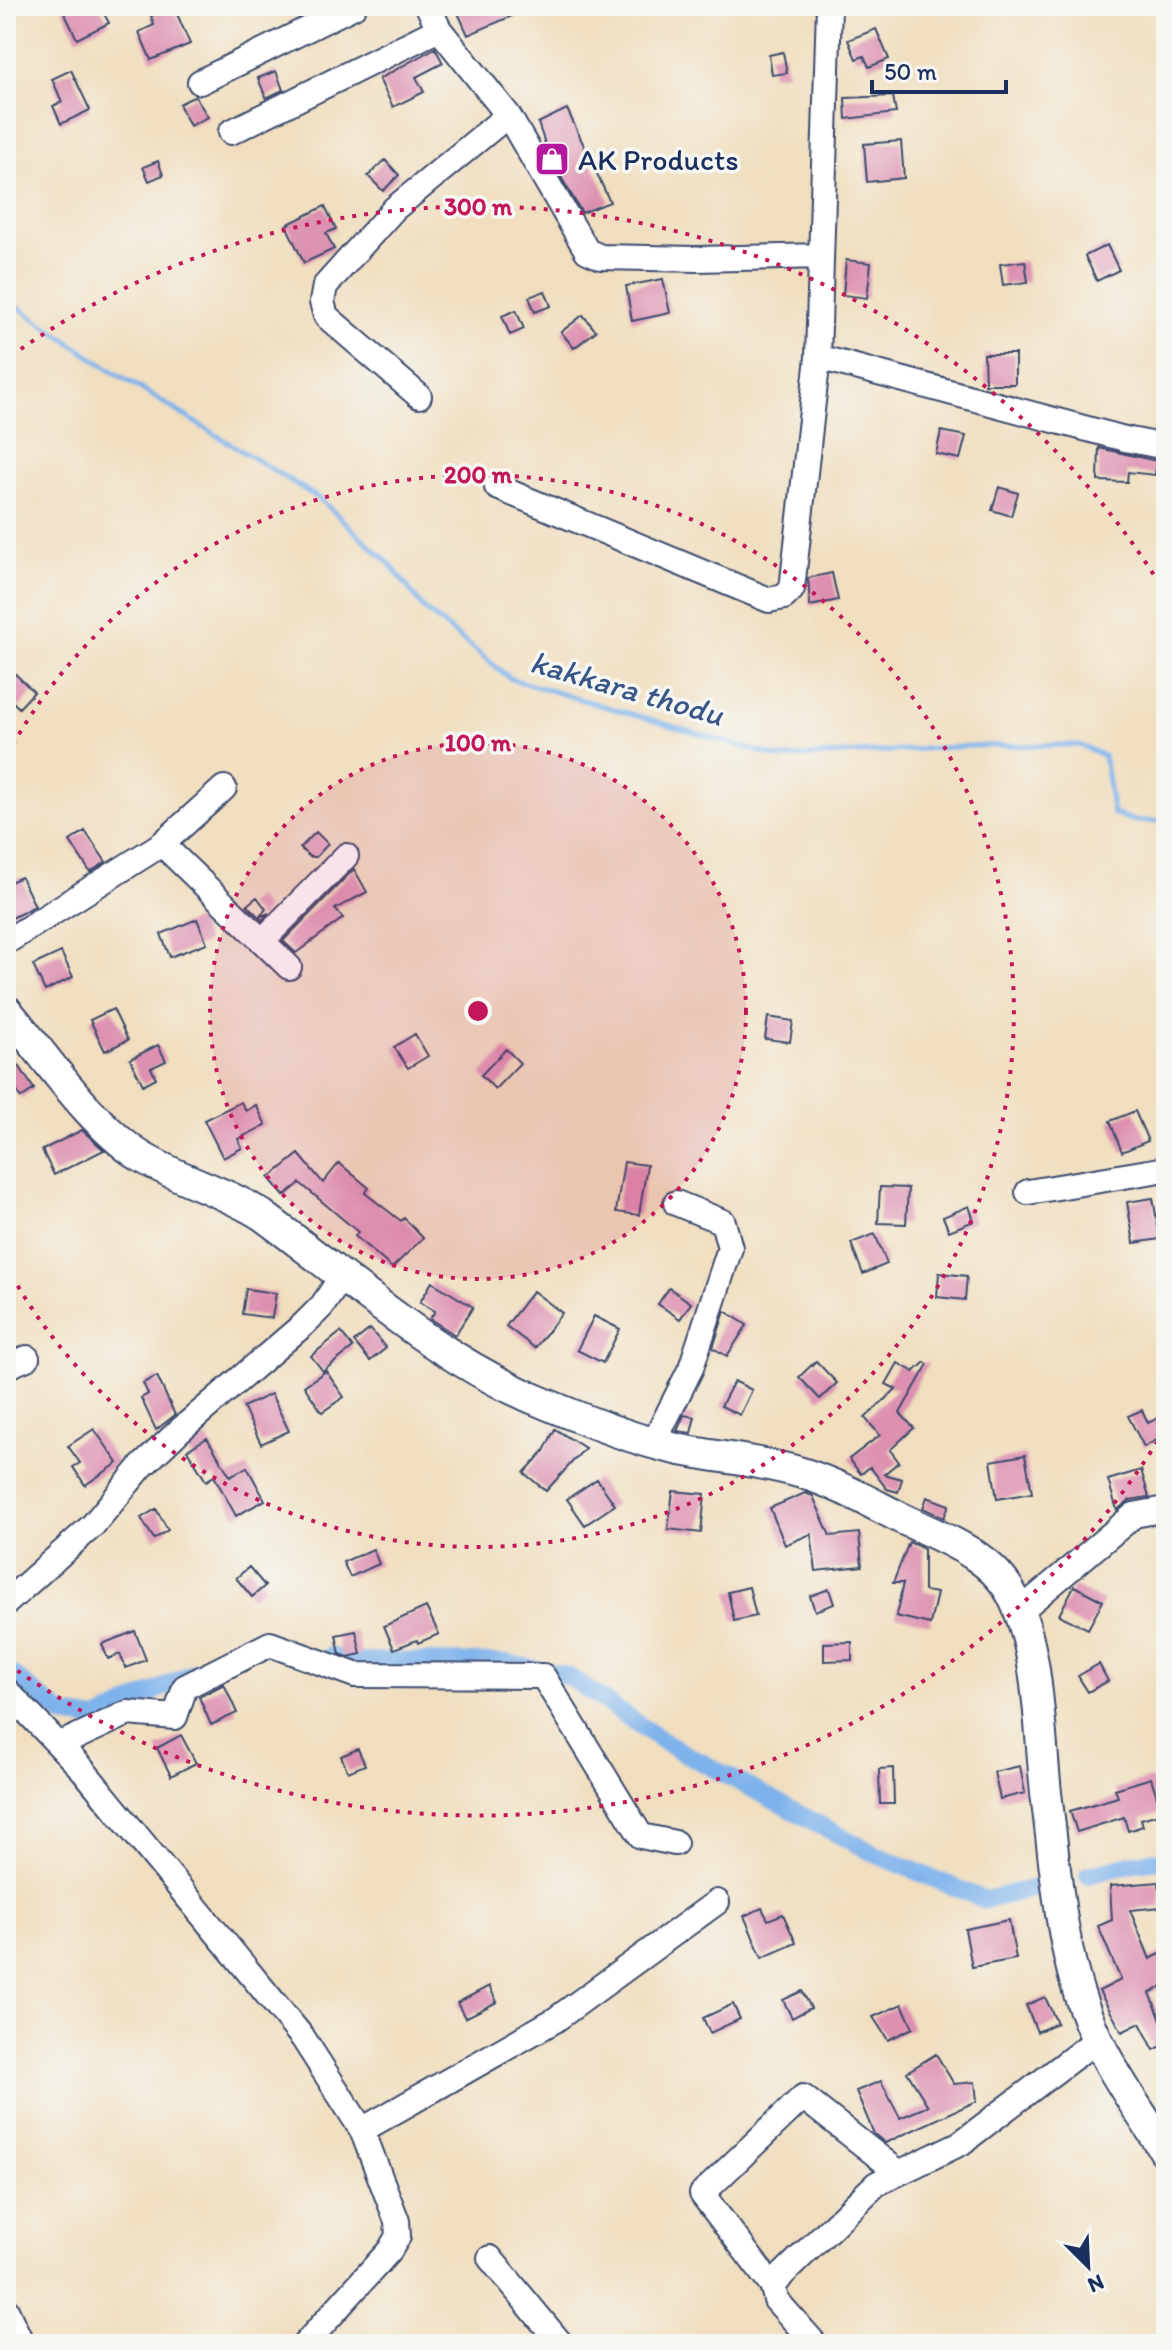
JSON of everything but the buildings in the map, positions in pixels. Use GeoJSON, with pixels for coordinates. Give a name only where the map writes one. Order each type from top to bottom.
{"type":"FeatureCollection","features":[{"type":"Feature","properties":{"kind":"main road"},"geometry":{"type":"LineString","coordinates":[[6,1010],[83,1103],[136,1153],[170,1173],[237,1199],[468,1368],[550,1406],[654,1442],[762,1462],[807,1475],[853,1494],[970,1553],[998,1573],[1020,1611],[1031,1661],[1047,1804],[1073,1968],[1084,2009],[1166,2153]]}},
{"type":"Feature","properties":{"kind":"street"},"geometry":{"type":"LineString","coordinates":[[200,82],[354,6]]}},
{"type":"Feature","properties":{"kind":"street"},"geometry":{"type":"LineString","coordinates":[[428,6],[439,29],[508,115],[587,251],[601,257],[696,259],[821,256]]}},
{"type":"Feature","properties":{"kind":"street"},"geometry":{"type":"LineString","coordinates":[[497,487],[769,600],[784,597],[792,589],[818,357],[829,6]]}},
{"type":"Feature","properties":{"kind":"street"},"geometry":{"type":"LineString","coordinates":[[231,132],[439,29]]}},
{"type":"Feature","properties":{"kind":"street"},"geometry":{"type":"LineString","coordinates":[[419,396],[326,316],[322,302],[325,286],[394,209],[508,115]]}},
{"type":"Feature","properties":{"kind":"street"},"geometry":{"type":"LineString","coordinates":[[818,357],[1125,439],[1166,447]]}},
{"type":"Feature","properties":{"kind":"street"},"geometry":{"type":"LineString","coordinates":[[6,942],[162,844],[224,788]]}},
{"type":"Feature","properties":{"kind":"street"},"geometry":{"type":"LineString","coordinates":[[162,844],[289,967]]}},
{"type":"Feature","properties":{"kind":"street"},"geometry":{"type":"LineString","coordinates":[[262,941],[346,856]]}},
{"type":"Feature","properties":{"kind":"street"},"geometry":{"type":"LineString","coordinates":[[1028,1192],[1166,1169]]}},
{"type":"Feature","properties":{"kind":"street"},"geometry":{"type":"LineString","coordinates":[[654,1442],[691,1368],[730,1248],[723,1222],[676,1203]]}},
{"type":"Feature","properties":{"kind":"street"},"geometry":{"type":"LineString","coordinates":[[6,1603],[93,1525],[141,1467],[179,1431],[304,1324],[322,1306],[343,1275]]}},
{"type":"Feature","properties":{"kind":"street"},"geometry":{"type":"LineString","coordinates":[[1020,1611],[1134,1515],[1166,1509]]}},
{"type":"Feature","properties":{"kind":"street"},"geometry":{"type":"LineString","coordinates":[[59,1745],[128,1713],[175,1717],[185,1687],[270,1644],[355,1675],[543,1676],[641,1836],[675,1843]]}},
{"type":"Feature","properties":{"kind":"street"},"geometry":{"type":"LineString","coordinates":[[6,1690],[59,1745],[303,2038],[362,2130],[397,2221],[398,2236],[390,2250],[305,2344]]}},
{"type":"Feature","properties":{"kind":"street"},"geometry":{"type":"LineString","coordinates":[[362,2130],[555,2020],[717,1902]]}},
{"type":"Feature","properties":{"kind":"street"},"geometry":{"type":"LineString","coordinates":[[773,2287],[876,2184],[961,2143],[1099,2038]]}},
{"type":"Feature","properties":{"kind":"street"},"geometry":{"type":"LineString","coordinates":[[815,2344],[776,2300],[773,2287],[702,2194],[803,2097],[898,2172]]}},
{"type":"Feature","properties":{"kind":"street"},"geometry":{"type":"LineString","coordinates":[[490,2258],[561,2344]]}},
{"type":"Feature","properties":{"kind":"street"},"geometry":{"type":"LineString","coordinates":[[6,2310],[22,2344]]}},
{"type":"Feature","properties":{"kind":"waterway","name":"kakkara thodu"},"geometry":{"type":"LineString","coordinates":[[6,299],[109,369],[320,499],[390,564],[425,610],[511,679],[781,758],[970,746],[1080,745],[1104,756],[1113,814],[1135,821],[1166,821]]}},
{"type":"Feature","properties":{"kind":"waterway"},"geometry":{"type":"LineString","coordinates":[[330,1656],[344,1661],[506,1663],[568,1676],[667,1744],[877,1855],[985,1900],[1047,1885]]}},
{"type":"Feature","properties":{"kind":"waterway"},"geometry":{"type":"LineString","coordinates":[[6,1670],[63,1715],[97,1720],[196,1671]]}},
{"type":"Feature","properties":{"kind":"waterway"},"geometry":{"type":"LineString","coordinates":[[1088,1875],[1134,1863],[1166,1859]]}},
{"type":"Feature","properties":{"kind":"place","name":"AK Products"},"geometry":{"type":"Point","coordinates":[552,159]}}]}
